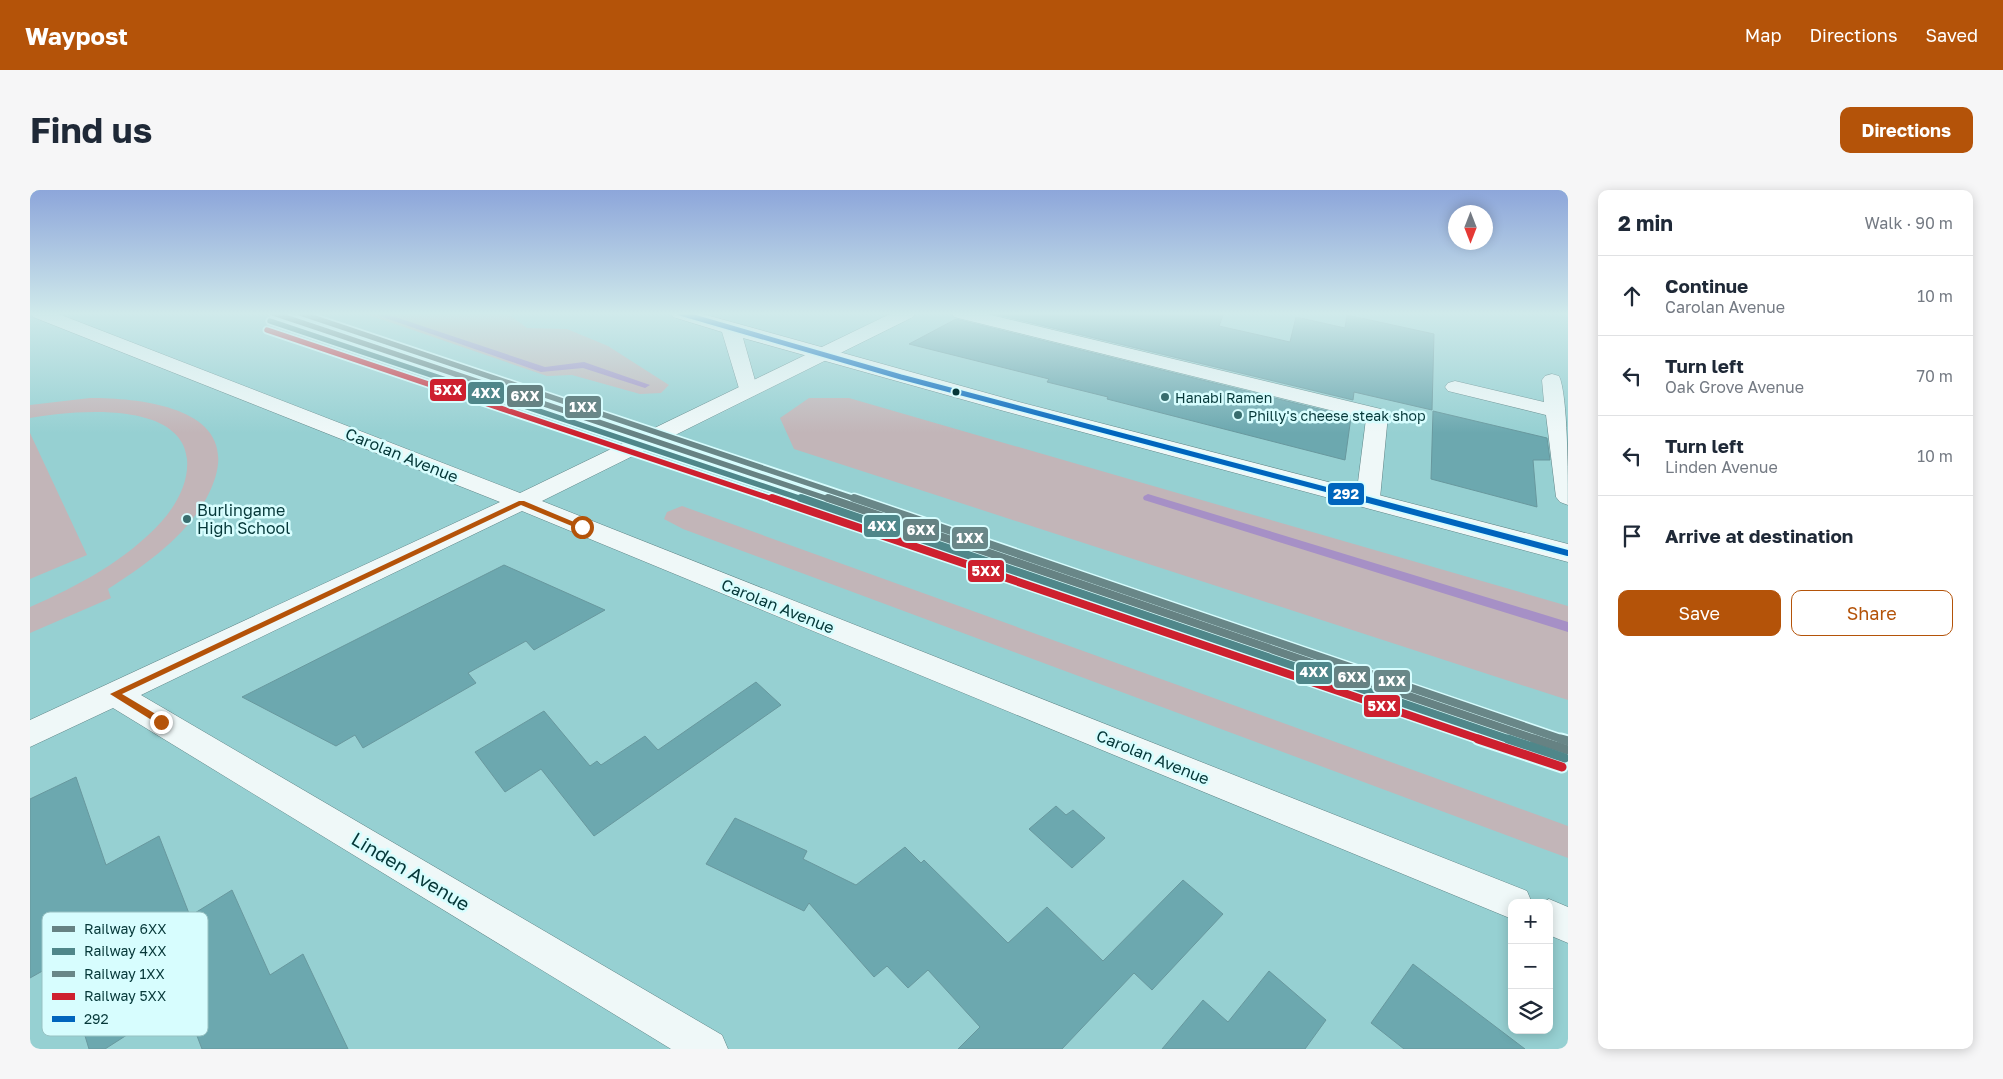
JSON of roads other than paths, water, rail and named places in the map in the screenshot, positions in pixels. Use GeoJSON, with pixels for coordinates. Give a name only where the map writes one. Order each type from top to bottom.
{"type":"FeatureCollection","features":[{"type":"Feature","properties":{"kind":"street","name":"Carolan Avenue"},"geometry":{"type":"LineString","coordinates":[[142,353],[521,502],[1508,901]]}},
{"type":"Feature","properties":{"kind":"street"},"geometry":{"type":"LineString","coordinates":[[737,353],[748,391]]}},
{"type":"Feature","properties":{"kind":"street"},"geometry":{"type":"LineString","coordinates":[[815,353],[1021,410],[1368,498],[1568,553]]}},
{"type":"Feature","properties":{"kind":"street"},"geometry":{"type":"LineString","coordinates":[[1124,353],[1377,415],[1368,498]]}},
{"type":"Feature","properties":{"kind":"street"},"geometry":{"type":"LineString","coordinates":[[30,734],[521,502],[748,391],[818,354]]}},
{"type":"Feature","properties":{"kind":"street"},"geometry":{"type":"LineString","coordinates":[[1552,380],[1561,412],[1568,497]]}},
{"type":"Feature","properties":{"kind":"street"},"geometry":{"type":"LineString","coordinates":[[1455,388],[1561,412]]}},
{"type":"Feature","properties":{"kind":"street","name":"Linden Avenue"},"geometry":{"type":"LineString","coordinates":[[114,694],[708,1049]]}},
{"type":"Feature","properties":{"kind":"street"},"geometry":{"type":"LineString","coordinates":[[1553,919],[1568,925]]}},
{"type":"Feature","properties":{"kind":"waterway"},"geometry":{"type":"LineString","coordinates":[[494,353],[544,370],[584,365],[645,385]]}},
{"type":"Feature","properties":{"kind":"waterway"},"geometry":{"type":"LineString","coordinates":[[1148,498],[1568,627]]}},
{"type":"Feature","properties":{"kind":"rail line","name":"5XX"},"geometry":{"type":"LineString","coordinates":[[337,353],[644,455],[1562,767]]}},
{"type":"Feature","properties":{"kind":"rail line","name":"4XX"},"geometry":{"type":"LineString","coordinates":[[367,353],[647,446],[1565,758]]}},
{"type":"Feature","properties":{"kind":"rail line","name":"6XX"},"geometry":{"type":"LineString","coordinates":[[394,353],[650,438],[1568,750]]}},
{"type":"Feature","properties":{"kind":"rail line","name":"1XX"},"geometry":{"type":"LineString","coordinates":[[421,353],[1568,741]]}},
{"type":"Feature","properties":{"kind":"place","name":"Hanabi Ramen"},"geometry":{"type":"Point","coordinates":[1165,397]}},
{"type":"Feature","properties":{"kind":"place","name":"Philly's cheese steak shop"},"geometry":{"type":"Point","coordinates":[1238,415]}},
{"type":"Feature","properties":{"kind":"place","name":"Burlingame High School"},"geometry":{"type":"Point","coordinates":[187,519]}}]}
